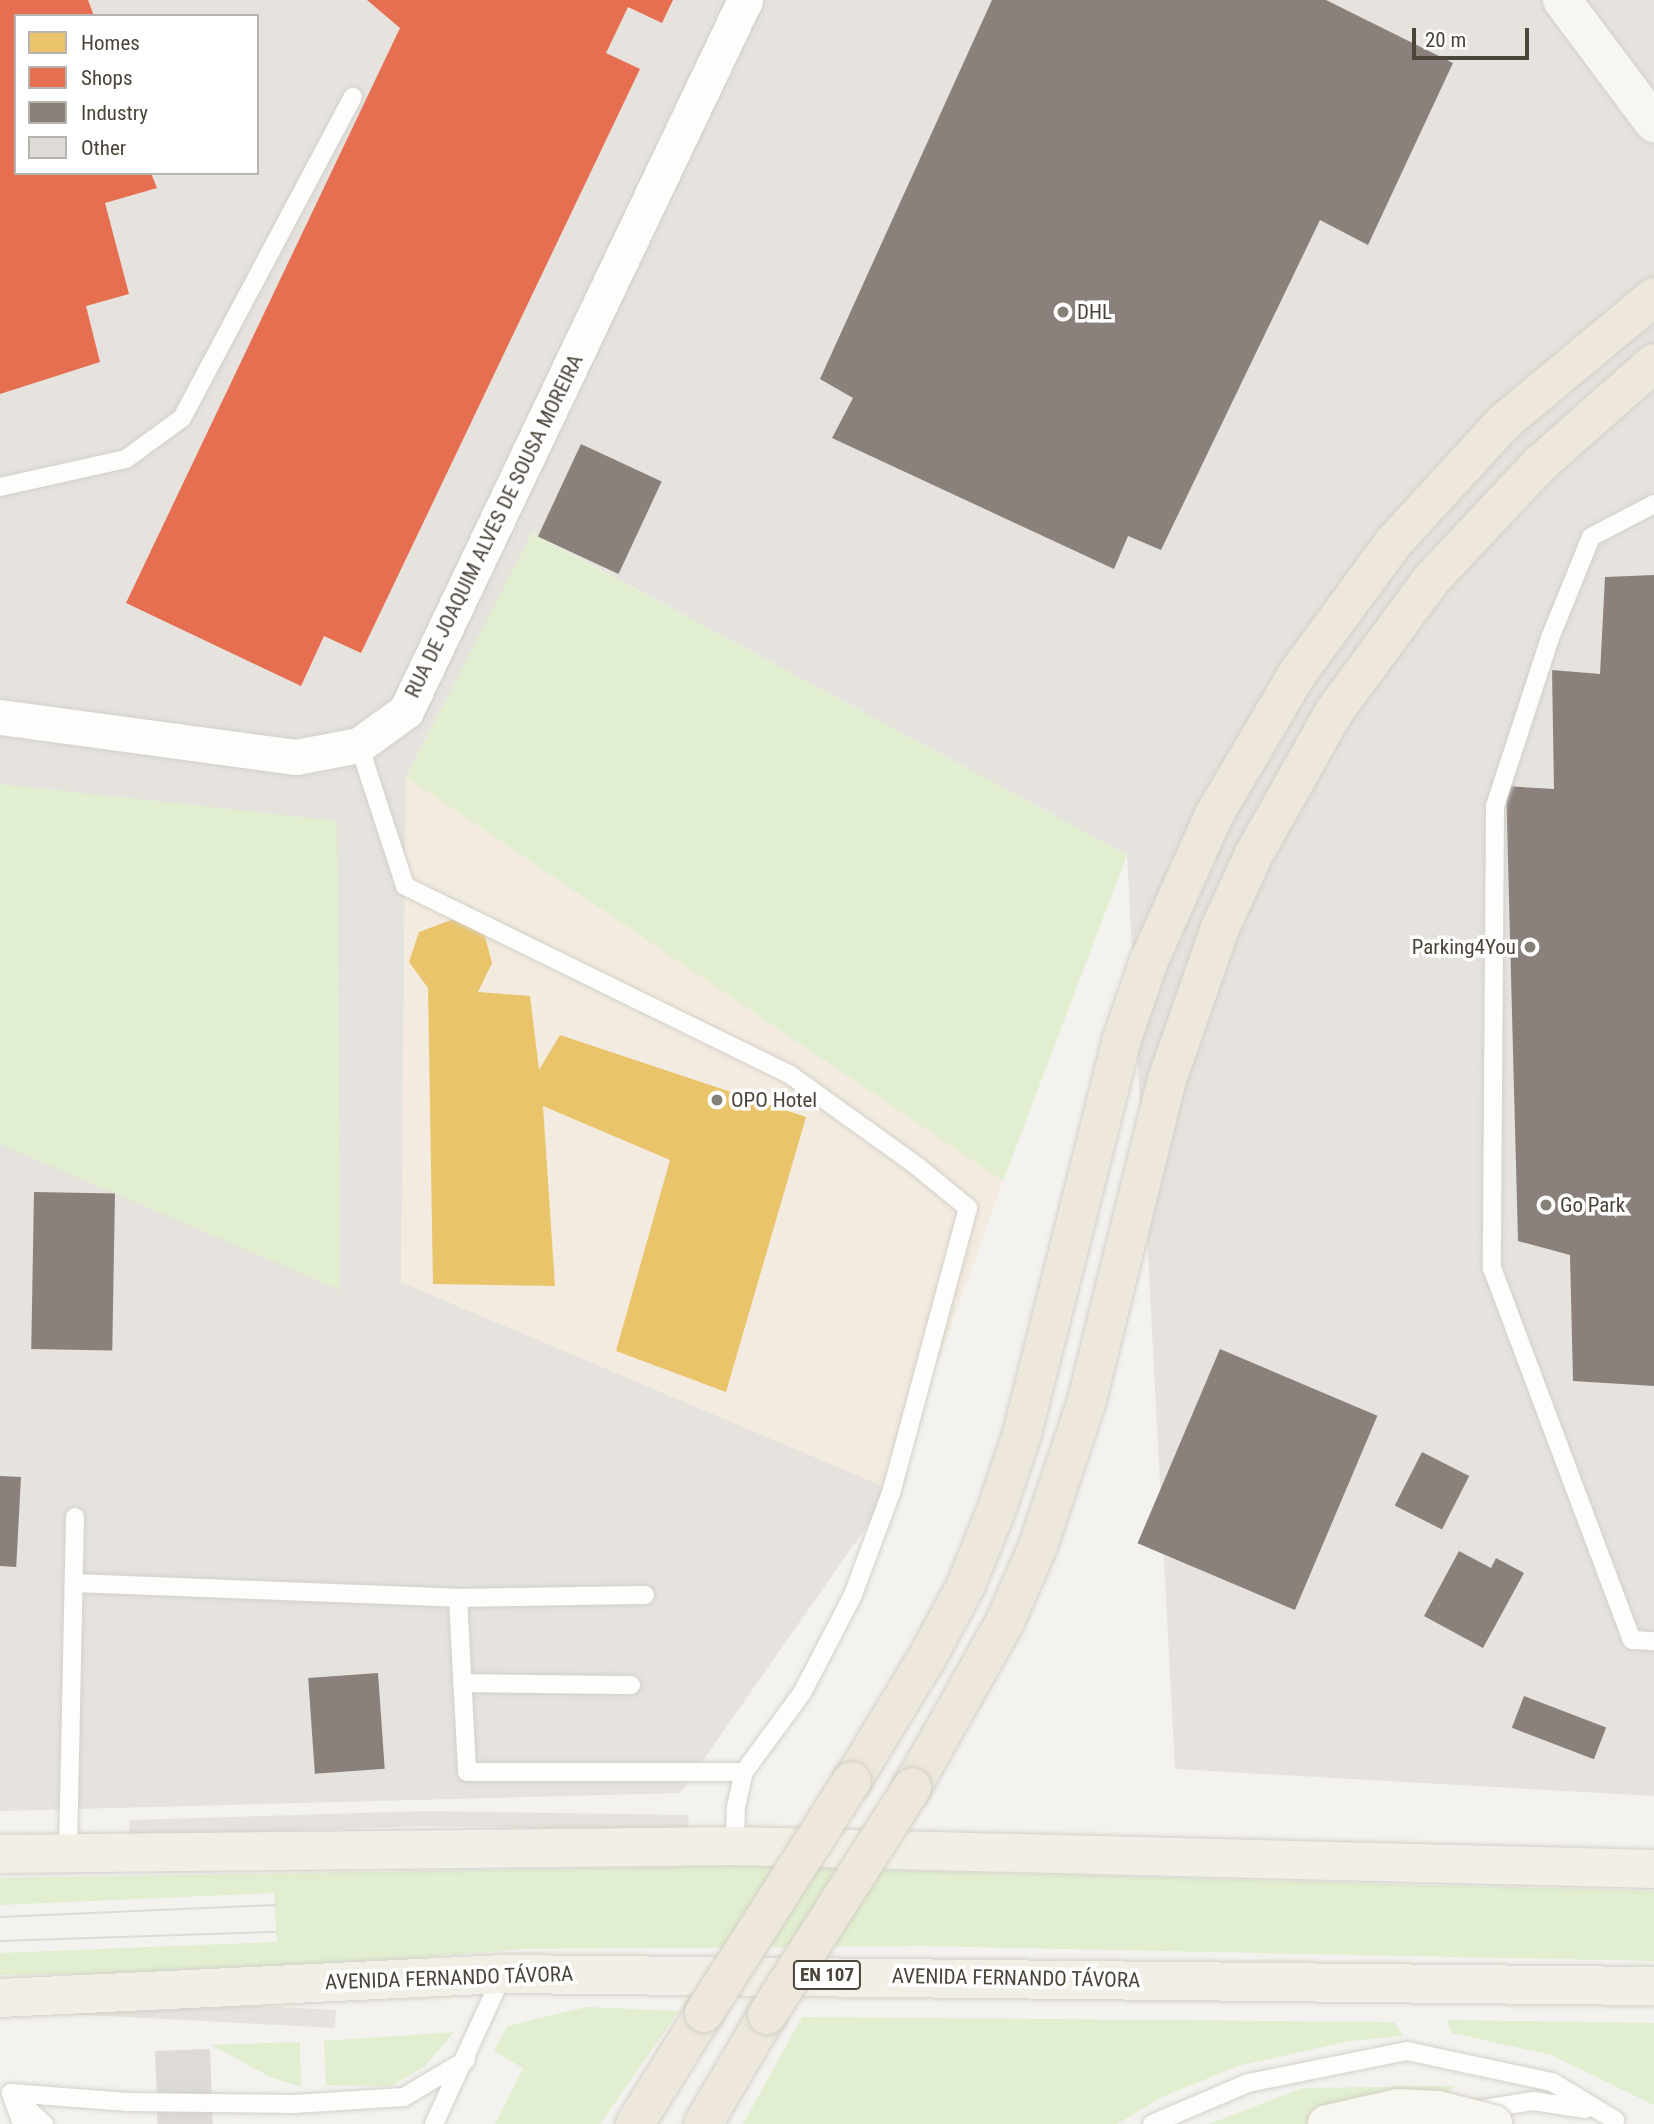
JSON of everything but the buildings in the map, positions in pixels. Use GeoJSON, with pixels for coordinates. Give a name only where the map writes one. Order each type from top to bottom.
{"type":"FeatureCollection","features":[{"type":"Feature","properties":{"kind":"highway"},"geometry":{"type":"LineString","coordinates":[[635,2124],[852,1782],[928,1656],[965,1586],[996,1511],[1022,1434],[1122,1039],[1180,887],[1214,815],[1297,674],[1394,542],[1448,481],[1555,376],[1654,297]]}},
{"type":"Feature","properties":{"kind":"highway"},"geometry":{"type":"LineString","coordinates":[[702,2124],[767,2015],[912,1787],[998,1637],[1037,1549],[1087,1400],[1167,1080],[1220,928],[1254,853],[1320,736],[1431,580],[1540,464],[1654,363]]}},
{"type":"Feature","properties":{"kind":"main road"},"geometry":{"type":"LineString","coordinates":[[1562,0],[1654,122]]}},
{"type":"Feature","properties":{"kind":"main road"},"geometry":{"type":"LineString","coordinates":[[0,1854],[68,1851],[735,1846],[1654,1868]]}},
{"type":"Feature","properties":{"kind":"main road","name":"AVENIDA FERNANDO TÁVORA"},"geometry":{"type":"LineString","coordinates":[[0,1998],[503,1974],[1654,1986]]}},
{"type":"Feature","properties":{"kind":"main road"},"geometry":{"type":"LineString","coordinates":[[1327,2124],[1398,2108],[1437,2110],[1493,2124]]}},
{"type":"Feature","properties":{"kind":"street","name":"RUA DE JOAQUIM ALVES DE SOUSA MOREIRA"},"geometry":{"type":"LineString","coordinates":[[0,717],[296,757],[359,745],[406,711],[746,0]]}},
{"type":"Feature","properties":{"kind":"lane"},"geometry":{"type":"LineString","coordinates":[[0,487],[126,459],[182,418],[353,97]]}},
{"type":"Feature","properties":{"kind":"lane"},"geometry":{"type":"LineString","coordinates":[[1654,504],[1591,537],[1550,638],[1495,807],[1492,1269],[1632,1640],[1654,1641]]}},
{"type":"Feature","properties":{"kind":"lane"},"geometry":{"type":"LineString","coordinates":[[359,745],[405,886],[789,1074],[917,1166],[968,1208],[892,1490],[853,1595],[802,1693],[744,1772],[736,1808],[735,1846]]}},
{"type":"Feature","properties":{"kind":"lane"},"geometry":{"type":"LineString","coordinates":[[68,1851],[75,1517]]}},
{"type":"Feature","properties":{"kind":"lane"},"geometry":{"type":"LineString","coordinates":[[74,1583],[458,1598],[645,1595]]}},
{"type":"Feature","properties":{"kind":"lane"},"geometry":{"type":"LineString","coordinates":[[458,1598],[467,1772],[744,1772]]}},
{"type":"Feature","properties":{"kind":"lane"},"geometry":{"type":"LineString","coordinates":[[462,1683],[631,1685]]}},
{"type":"Feature","properties":{"kind":"lane"},"geometry":{"type":"LineString","coordinates":[[434,2124],[466,2060],[503,1974]]}},
{"type":"Feature","properties":{"kind":"lane"},"geometry":{"type":"LineString","coordinates":[[1160,2122],[1248,2083],[1407,2051],[1552,2082],[1618,2122]]}},
{"type":"Feature","properties":{"kind":"lane"},"geometry":{"type":"LineString","coordinates":[[5,2090],[128,2102],[295,2104],[404,2097],[466,2060]]}},
{"type":"Feature","properties":{"kind":"lane"},"geometry":{"type":"LineString","coordinates":[[5,2090],[22,2124]]}},
{"type":"Feature","properties":{"kind":"lane"},"geometry":{"type":"LineString","coordinates":[[5,2090],[44,2124]]}},
{"type":"Feature","properties":{"kind":"lane"},"geometry":{"type":"LineString","coordinates":[[1435,2124],[1461,2114],[1533,2101],[1571,2104],[1618,2122]]}},
{"type":"Feature","properties":{"kind":"shaded area"},"geometry":{"type":"Polygon","coordinates":[[[0,0],[1654,0],[1654,1796],[1175,1769],[1127,855],[533,533],[406,777],[401,1282],[892,1490],[680,1793],[0,1811],[0,0]]]}},
{"type":"Feature","properties":{"kind":"shaded area"},"geometry":{"type":"Polygon","coordinates":[[[406,777],[1003,1181],[892,1490],[401,1282],[406,777]]]}},
{"type":"Feature","properties":{"kind":"shaded area"},"geometry":{"type":"Polygon","coordinates":[[[424,1811],[688,1815],[689,1830],[424,1826],[128,1836],[130,1820],[424,1811]]]}},
{"type":"Feature","properties":{"kind":"shaded area"},"geometry":{"type":"Polygon","coordinates":[[[0,1992],[336,2010],[335,2028],[0,2010],[0,1992]]]}},
{"type":"Feature","properties":{"kind":"green space"},"geometry":{"type":"Polygon","coordinates":[[[532,533],[1127,855],[1003,1181],[406,777],[532,533]]]}},
{"type":"Feature","properties":{"kind":"green space"},"geometry":{"type":"Polygon","coordinates":[[[0,784],[337,821],[340,1290],[0,1144],[0,784]]]}},
{"type":"Feature","properties":{"kind":"green space"},"geometry":{"type":"Polygon","coordinates":[[[743,1866],[1654,1891],[1654,1961],[920,1946],[522,1949],[259,1971],[0,1975],[0,1953],[277,1942],[274,1893],[0,1905],[0,1878],[743,1866]]]}},
{"type":"Feature","properties":{"kind":"green space"},"geometry":{"type":"Polygon","coordinates":[[[587,2007],[679,2011],[600,2124],[495,2124],[523,2068],[494,2051],[507,2026],[587,2007]]]}},
{"type":"Feature","properties":{"kind":"green space"},"geometry":{"type":"Polygon","coordinates":[[[802,2017],[1394,2022],[1403,2036],[1350,2041],[1238,2066],[1162,2097],[1117,2124],[743,2124],[802,2017]]]}},
{"type":"Feature","properties":{"kind":"green space"},"geometry":{"type":"Polygon","coordinates":[[[1447,2020],[1654,2023],[1654,2105],[1551,2055],[1452,2033],[1447,2020]]]}},
{"type":"Feature","properties":{"kind":"green space"},"geometry":{"type":"Polygon","coordinates":[[[454,2032],[424,2067],[391,2086],[326,2085],[324,2041],[454,2032]]]}},
{"type":"Feature","properties":{"kind":"green space"},"geometry":{"type":"Polygon","coordinates":[[[300,2042],[301,2087],[270,2077],[211,2045],[300,2042]]]}},
{"type":"Feature","properties":{"kind":"green space"},"geometry":{"type":"Polygon","coordinates":[[[1456,2086],[1399,2124],[1209,2124],[1303,2088],[1456,2086]]]}},
{"type":"Feature","properties":{"kind":"tram line"},"geometry":{"type":"LineString","coordinates":[[0,1917],[276,1905]]}},
{"type":"Feature","properties":{"kind":"tram line"},"geometry":{"type":"LineString","coordinates":[[0,1941],[277,1932]]}},
{"type":"Feature","properties":{"kind":"place","name":"DHL"},"geometry":{"type":"Point","coordinates":[1063,312]}},
{"type":"Feature","properties":{"kind":"place","name":"Parking4You"},"geometry":{"type":"Point","coordinates":[1530,947]}},
{"type":"Feature","properties":{"kind":"place","name":"OPO Hotel"},"geometry":{"type":"Point","coordinates":[717,1100]}},
{"type":"Feature","properties":{"kind":"place","name":"Go Park"},"geometry":{"type":"Point","coordinates":[1546,1205]}}]}
